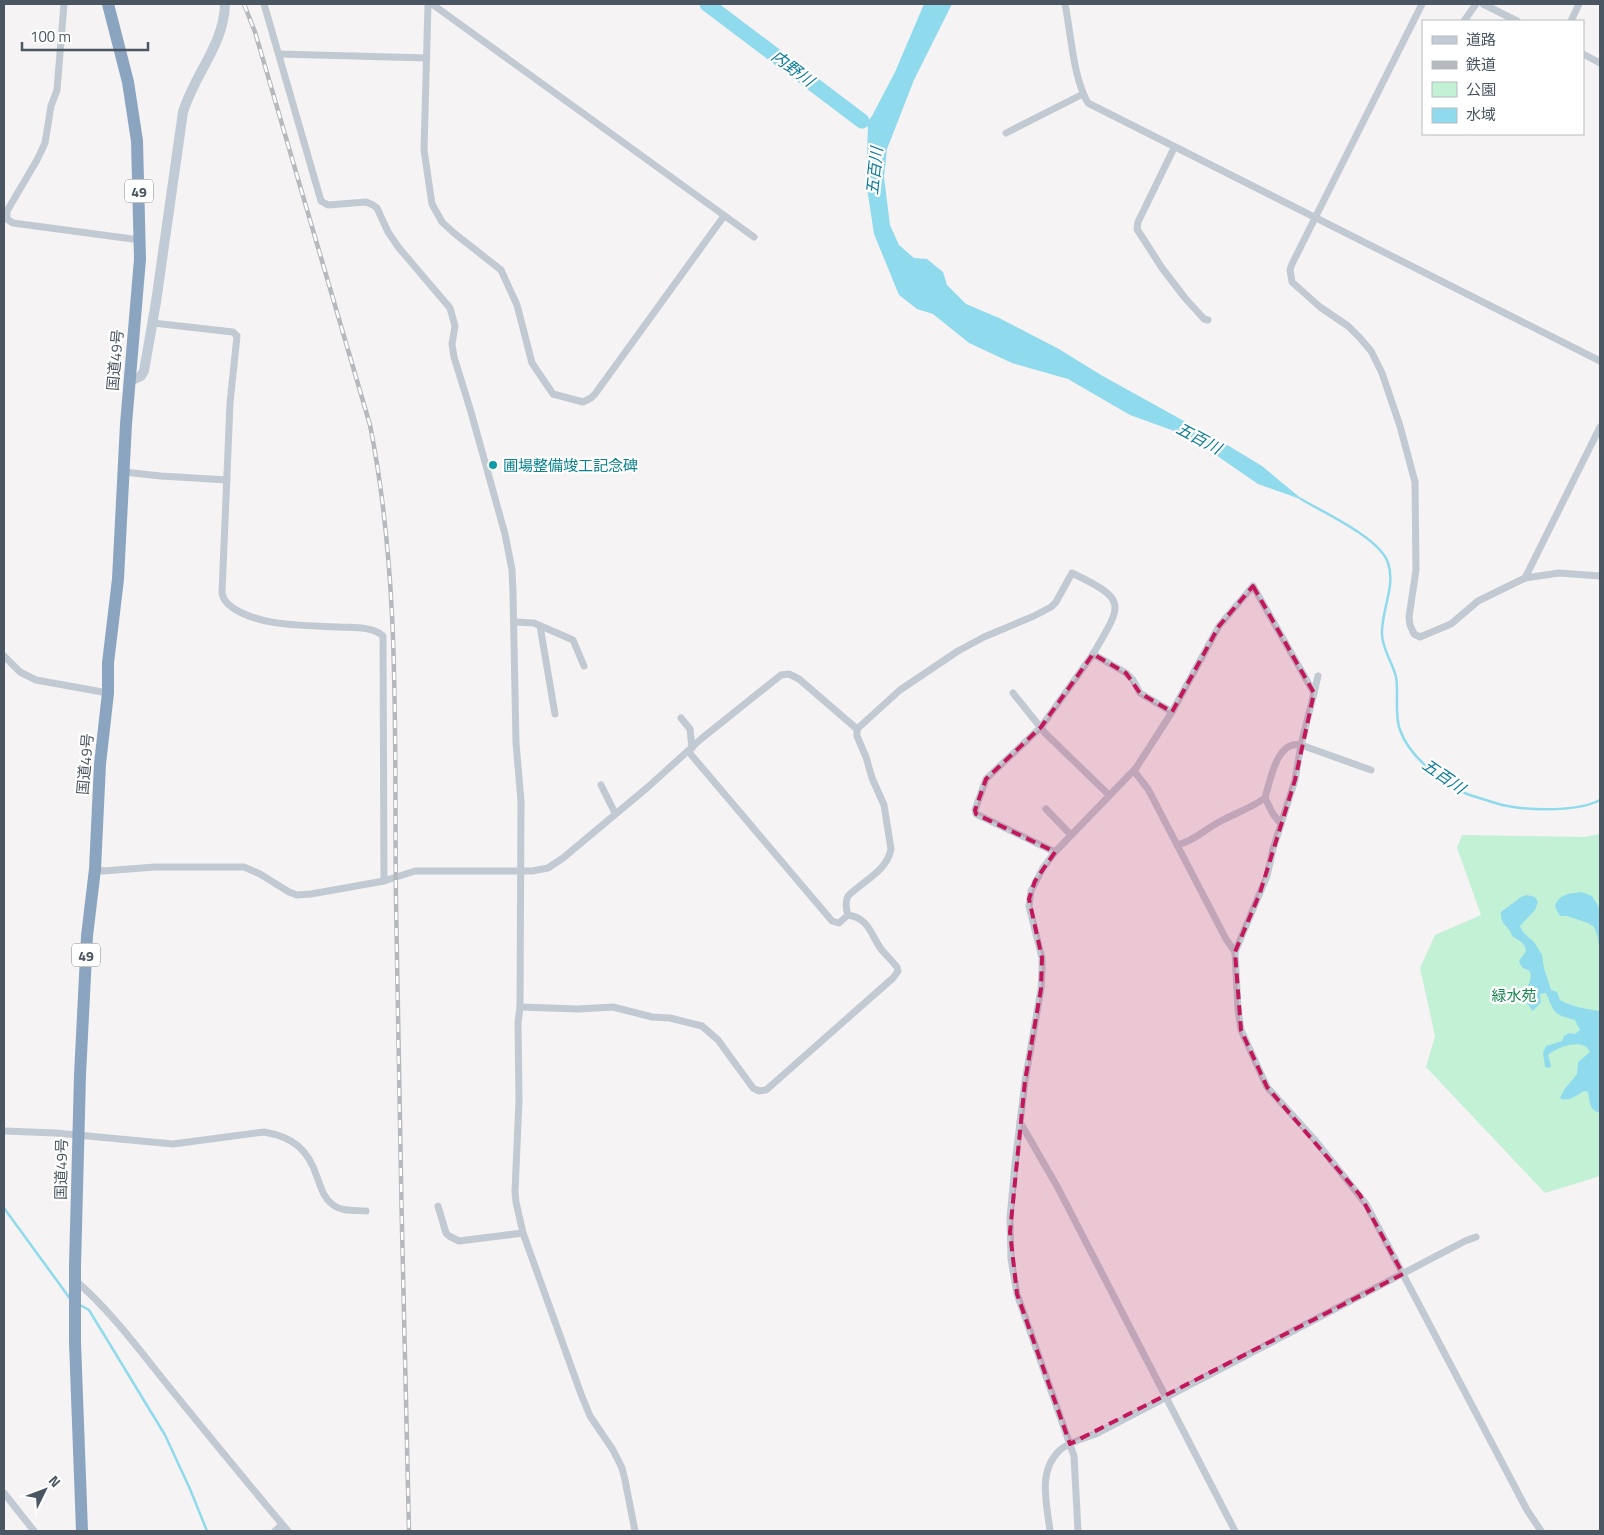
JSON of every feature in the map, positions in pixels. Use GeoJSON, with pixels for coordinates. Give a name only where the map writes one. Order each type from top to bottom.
{"type":"FeatureCollection","features":[{"type":"Feature","properties":{"kind":"highway","name":"国道49号"},"geometry":{"type":"LineString","coordinates":[[82,1531],[76,1384],[75,1279],[78,1136],[88,936],[95,869],[100,764],[108,693],[108,663],[118,579],[132,347],[138,302],[140,240],[137,141],[128,82],[108,4]]}},
{"type":"Feature","properties":{"kind":"main road"},"geometry":{"type":"LineString","coordinates":[[130,381],[141,376],[144,371],[153,323],[183,112],[193,85],[219,40],[225,19],[225,4]]}},
{"type":"Feature","properties":{"kind":"street"},"geometry":{"type":"LineString","coordinates":[[64,4],[57,90],[45,143],[7,211],[7,219],[13,223],[140,240]]}},
{"type":"Feature","properties":{"kind":"street"},"geometry":{"type":"LineString","coordinates":[[264,4],[321,202],[328,205],[366,202],[375,206],[388,232],[399,248],[445,302],[452,314],[455,326],[452,344],[454,357],[505,534],[512,570],[515,622],[516,743],[521,801],[519,1092],[514,1192],[523,1233],[580,1394],[590,1416],[613,1450],[622,1468],[635,1531]]}},
{"type":"Feature","properties":{"kind":"street"},"geometry":{"type":"LineString","coordinates":[[430,4],[424,150],[432,204],[442,222],[501,270],[517,305],[532,363],[556,396],[583,402],[596,394],[724,216]]}},
{"type":"Feature","properties":{"kind":"street"},"geometry":{"type":"LineString","coordinates":[[430,4],[754,236]]}},
{"type":"Feature","properties":{"kind":"street"},"geometry":{"type":"LineString","coordinates":[[1065,4],[1074,57],[1083,94],[1088,103],[1600,362]]}},
{"type":"Feature","properties":{"kind":"street"},"geometry":{"type":"LineString","coordinates":[[1422,4],[1292,264],[1290,270],[1292,282],[1320,307],[1348,326],[1360,338],[1371,351],[1382,373],[1416,482],[1416,570],[1409,617],[1414,634],[1420,637],[1428,635],[1451,624],[1478,601],[1525,578],[1559,573],[1600,576]]}},
{"type":"Feature","properties":{"kind":"street"},"geometry":{"type":"LineString","coordinates":[[1465,20],[1476,4]]}},
{"type":"Feature","properties":{"kind":"street"},"geometry":{"type":"LineString","coordinates":[[1483,4],[1515,20]]}},
{"type":"Feature","properties":{"kind":"street"},"geometry":{"type":"LineString","coordinates":[[1571,20],[1579,4]]}},
{"type":"Feature","properties":{"kind":"street"},"geometry":{"type":"LineString","coordinates":[[279,54],[427,58]]}},
{"type":"Feature","properties":{"kind":"street"},"geometry":{"type":"LineString","coordinates":[[1584,55],[1600,63]]}},
{"type":"Feature","properties":{"kind":"street"},"geometry":{"type":"LineString","coordinates":[[1006,133],[1083,94]]}},
{"type":"Feature","properties":{"kind":"street"},"geometry":{"type":"LineString","coordinates":[[1174,148],[1138,222],[1137,230],[1185,298],[1204,320],[1208,320]]}},
{"type":"Feature","properties":{"kind":"street"},"geometry":{"type":"LineString","coordinates":[[153,323],[234,332],[236,336],[230,403],[222,593],[225,602],[241,613],[255,618],[283,624],[364,628],[378,631],[383,636],[384,881]]}},
{"type":"Feature","properties":{"kind":"street"},"geometry":{"type":"LineString","coordinates":[[1525,578],[1600,427]]}},
{"type":"Feature","properties":{"kind":"street"},"geometry":{"type":"LineString","coordinates":[[124,472],[227,480]]}},
{"type":"Feature","properties":{"kind":"street"},"geometry":{"type":"LineString","coordinates":[[848,915],[846,904],[848,896],[880,869],[890,856],[891,849],[884,805],[872,778],[857,736],[857,730],[900,690],[958,651],[1050,607],[1056,602],[1072,573],[1106,591],[1115,602],[1116,610],[1114,617],[1093,654],[1041,728],[986,780],[975,812],[1055,852]]}},
{"type":"Feature","properties":{"kind":"street"},"geometry":{"type":"LineString","coordinates":[[1078,1531],[1075,1464],[1070,1444],[1020,1302],[1011,1259],[1010,1218],[1020,1121],[1042,972],[1042,958],[1031,916],[1029,899],[1035,881],[1055,852],[1134,771],[1172,712],[1219,626],[1253,586],[1314,693]]}},
{"type":"Feature","properties":{"kind":"street"},"geometry":{"type":"LineString","coordinates":[[515,622],[534,623],[573,640],[584,666]]}},
{"type":"Feature","properties":{"kind":"street"},"geometry":{"type":"LineString","coordinates":[[540,626],[555,714]]}},
{"type":"Feature","properties":{"kind":"street"},"geometry":{"type":"LineString","coordinates":[[1093,654],[1126,673],[1133,680],[1140,693],[1172,712]]}},
{"type":"Feature","properties":{"kind":"street"},"geometry":{"type":"LineString","coordinates":[[4,656],[20,672],[36,680],[108,693]]}},
{"type":"Feature","properties":{"kind":"street"},"geometry":{"type":"LineString","coordinates":[[95,869],[244,867],[297,895],[384,881],[415,871],[540,870],[553,865],[648,787],[690,749],[784,674],[799,679],[857,730]]}},
{"type":"Feature","properties":{"kind":"street"},"geometry":{"type":"LineString","coordinates":[[1318,676],[1294,780],[1267,876],[1235,952],[1237,1001],[1241,1030],[1267,1087],[1314,1139],[1363,1200],[1527,1510],[1541,1531]]}},
{"type":"Feature","properties":{"kind":"street"},"geometry":{"type":"LineString","coordinates":[[1014,693],[1041,728],[1109,795]]}},
{"type":"Feature","properties":{"kind":"street"},"geometry":{"type":"LineString","coordinates":[[681,718],[690,729],[690,749],[832,921],[839,923],[848,915]]}},
{"type":"Feature","properties":{"kind":"street"},"geometry":{"type":"LineString","coordinates":[[1177,845],[1197,837],[1217,823],[1265,798],[1276,762],[1281,753],[1291,745],[1295,744],[1372,770]]}},
{"type":"Feature","properties":{"kind":"street"},"geometry":{"type":"LineString","coordinates":[[1134,771],[1148,788],[1226,939],[1235,952]]}},
{"type":"Feature","properties":{"kind":"street"},"geometry":{"type":"LineString","coordinates":[[601,785],[616,813]]}},
{"type":"Feature","properties":{"kind":"street"},"geometry":{"type":"LineString","coordinates":[[1265,798],[1273,814],[1281,824]]}},
{"type":"Feature","properties":{"kind":"street"},"geometry":{"type":"LineString","coordinates":[[1046,810],[1071,835]]}},
{"type":"Feature","properties":{"kind":"street"},"geometry":{"type":"LineString","coordinates":[[520,1007],[578,1009],[613,1007],[652,1017],[670,1018],[702,1026],[718,1040],[753,1088],[757,1091],[762,1091],[897,974],[897,967],[883,952],[870,929],[854,916],[848,915]]}},
{"type":"Feature","properties":{"kind":"street"},"geometry":{"type":"LineString","coordinates":[[1020,1121],[1058,1188],[1235,1531]]}},
{"type":"Feature","properties":{"kind":"street"},"geometry":{"type":"LineString","coordinates":[[4,1131],[173,1144],[264,1132],[274,1133],[290,1140],[305,1151],[310,1158],[322,1190],[331,1204],[351,1211],[366,1211]]}},
{"type":"Feature","properties":{"kind":"street"},"geometry":{"type":"LineString","coordinates":[[438,1206],[446,1233],[460,1241],[523,1233]]}},
{"type":"Feature","properties":{"kind":"street"},"geometry":{"type":"LineString","coordinates":[[1050,1531],[1046,1475],[1049,1465],[1060,1450],[1096,1434],[1465,1241],[1476,1237]]}},
{"type":"Feature","properties":{"kind":"street"},"geometry":{"type":"LineString","coordinates":[[75,1279],[100,1304],[288,1531]]}},
{"type":"Feature","properties":{"kind":"street"},"geometry":{"type":"LineString","coordinates":[[4,1493],[34,1531]]}},
{"type":"Feature","properties":{"kind":"street"},"geometry":{"type":"LineString","coordinates":[[275,1531],[282,1524]]}},
{"type":"Feature","properties":{"kind":"highlighted area"},"geometry":{"type":"Polygon","coordinates":[[[1253,586],[1314,693],[1295,780],[1260,893],[1235,952],[1241,1030],[1267,1087],[1360,1195],[1403,1274],[1070,1444],[1017,1294],[1010,1232],[1025,1081],[1041,989],[1042,958],[1029,899],[1035,881],[1055,852],[976,814],[975,810],[986,779],[1041,727],[1093,654],[1126,673],[1140,693],[1172,712],[1219,626],[1253,586]]]}},
{"type":"Feature","properties":{"kind":"green space","name":"緑水苑"},"geometry":{"type":"Polygon","coordinates":[[[1600,834],[1600,1176],[1545,1193],[1426,1067],[1435,1036],[1420,968],[1435,935],[1481,915],[1457,848],[1462,835],[1584,837],[1600,834]]]}},
{"type":"Feature","properties":{"kind":"water"},"geometry":{"type":"Polygon","coordinates":[[[924,4],[952,4],[914,80],[887,149],[884,177],[890,225],[899,245],[914,258],[927,259],[943,272],[947,285],[966,304],[999,318],[1059,349],[1101,375],[1229,446],[1262,466],[1303,500],[1258,484],[1213,453],[1177,432],[1130,415],[1068,379],[1012,363],[969,343],[933,314],[917,309],[899,295],[874,234],[866,181],[868,127],[846,110],[848,108],[868,121],[872,116],[895,72],[924,4]]]}},
{"type":"Feature","properties":{"kind":"water"},"geometry":{"type":"Polygon","coordinates":[[[1582,892],[1592,896],[1600,909],[1600,951],[1594,927],[1567,916],[1560,916],[1555,907],[1562,897],[1582,892]]]}},
{"type":"Feature","properties":{"kind":"water"},"geometry":{"type":"Polygon","coordinates":[[[1527,895],[1535,897],[1538,902],[1535,910],[1520,926],[1542,955],[1551,990],[1557,992],[1560,1000],[1600,1011],[1600,1112],[1595,1111],[1591,1107],[1588,1092],[1584,1091],[1566,1100],[1560,1098],[1577,1074],[1578,1062],[1590,1052],[1587,1047],[1576,1044],[1558,1049],[1548,1055],[1551,1066],[1549,1068],[1545,1067],[1543,1053],[1546,1046],[1562,1041],[1564,1036],[1569,1033],[1575,1034],[1580,1030],[1575,1020],[1556,1012],[1546,993],[1540,994],[1541,1002],[1533,1011],[1525,998],[1531,975],[1529,970],[1522,967],[1519,961],[1526,951],[1521,942],[1512,936],[1502,920],[1501,912],[1521,897],[1527,895]]]}},
{"type":"Feature","properties":{"kind":"waterway","name":"内野川"},"geometry":{"type":"LineString","coordinates":[[707,4],[862,121]]}},
{"type":"Feature","properties":{"kind":"waterway","name":"五百川"},"geometry":{"type":"LineString","coordinates":[[1301,499],[1363,535],[1383,554],[1388,563],[1390,581],[1382,625],[1382,640],[1396,677],[1398,724],[1404,740],[1419,759],[1437,776],[1457,789],[1503,805],[1531,809],[1562,809],[1590,804],[1600,800]]}},
{"type":"Feature","properties":{"kind":"waterway"},"geometry":{"type":"LineString","coordinates":[[4,1208],[71,1300]]}},
{"type":"Feature","properties":{"kind":"waterway"},"geometry":{"type":"LineString","coordinates":[[80,1305],[89,1310],[165,1435],[207,1531]]}},
{"type":"Feature","properties":{"kind":"railway"},"geometry":{"type":"LineString","coordinates":[[244,4],[255,32],[370,425],[387,543],[394,662],[397,981],[409,1531]]}},
{"type":"Feature","properties":{"kind":"place","name":"圃場整備竣工記念碑"},"geometry":{"type":"Point","coordinates":[493,465]}}]}
